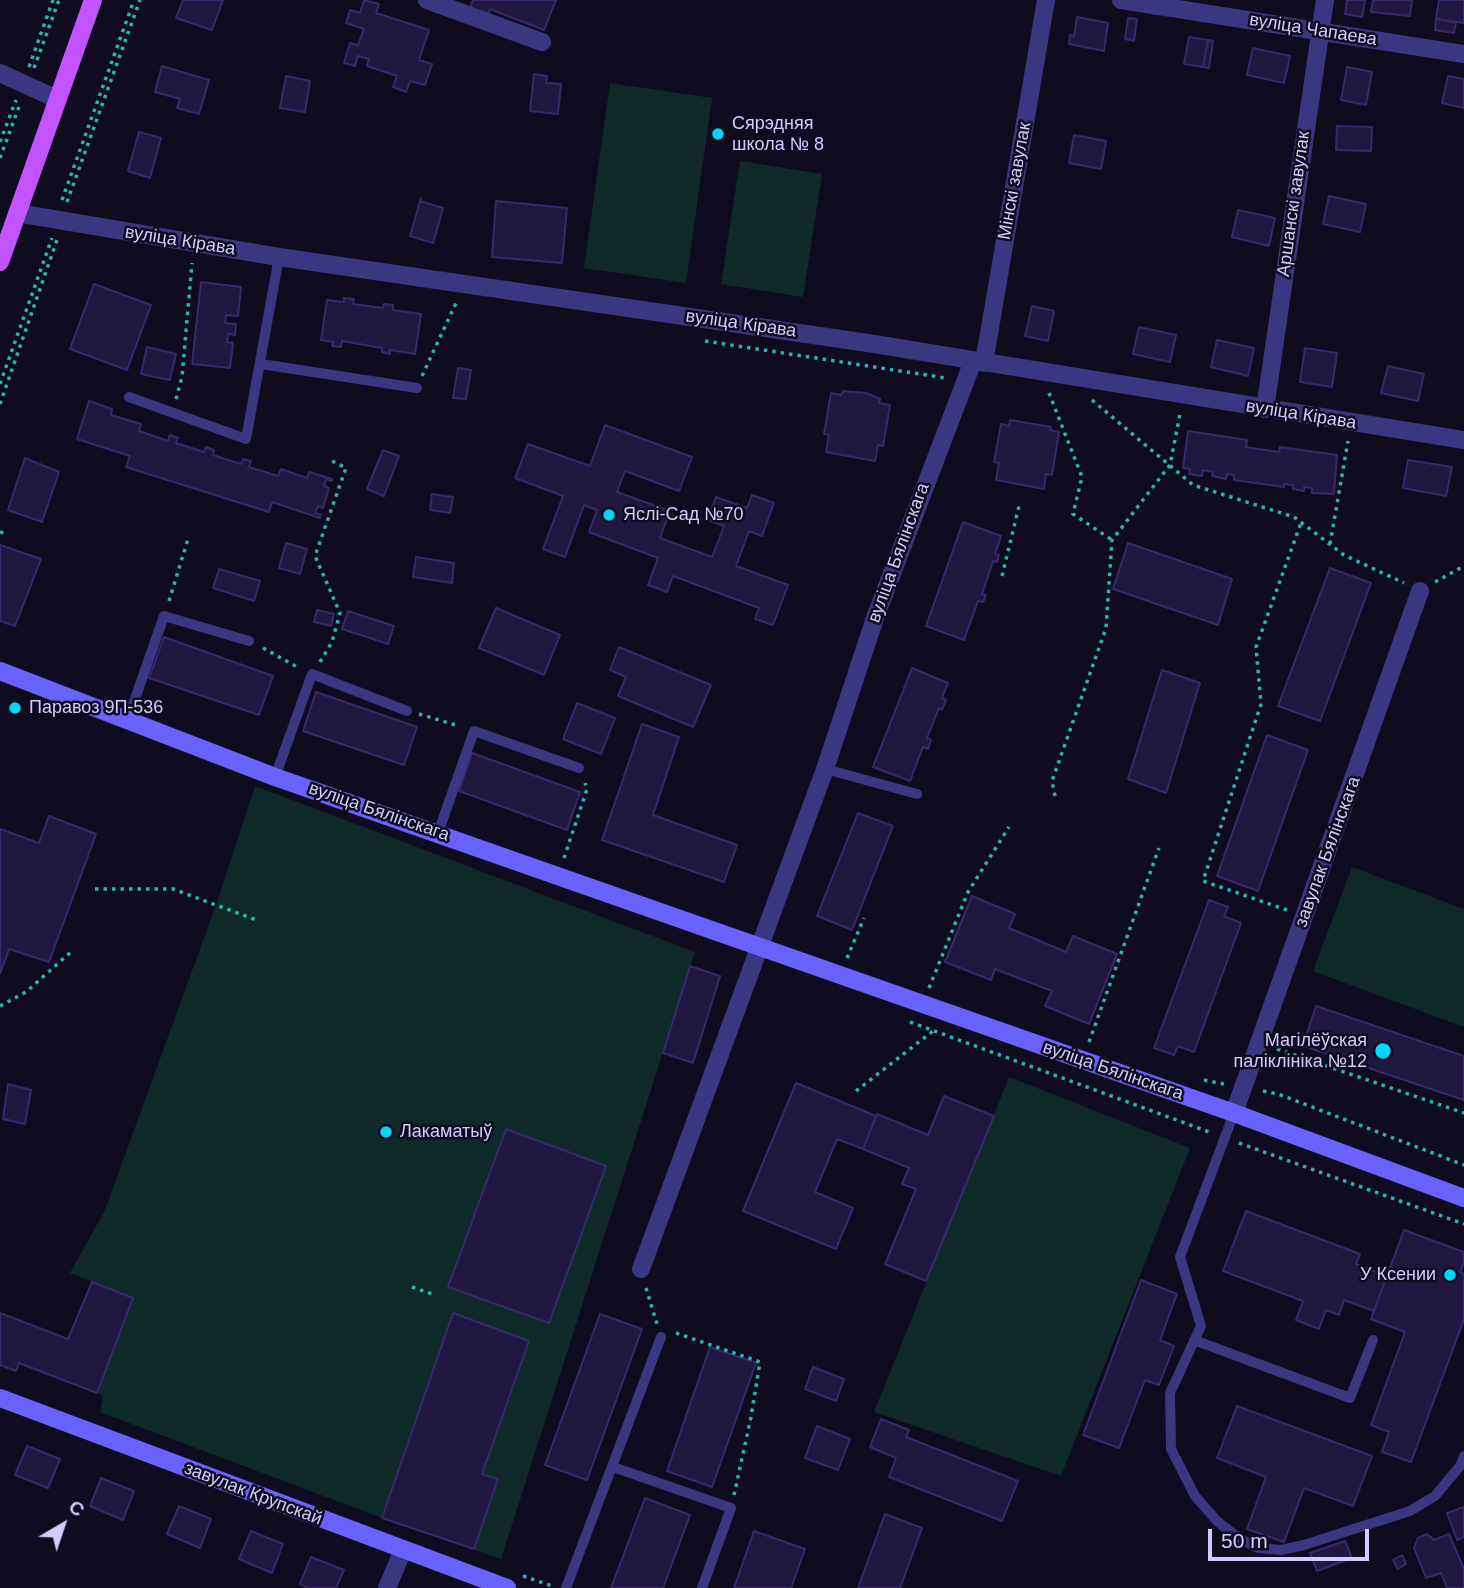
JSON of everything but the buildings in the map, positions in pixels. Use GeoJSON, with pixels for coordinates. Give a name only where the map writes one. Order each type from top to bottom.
{"type":"FeatureCollection","features":[{"type":"Feature","properties":{"kind":"main road"},"geometry":{"type":"LineString","coordinates":[[0,262],[93,0]]}},
{"type":"Feature","properties":{"kind":"main road","name":"вуліца Бялінскага"},"geometry":{"type":"LineString","coordinates":[[0,671],[275,777],[1234,1113],[1464,1198]]}},
{"type":"Feature","properties":{"kind":"main road","name":"завулак Крупскай"},"geometry":{"type":"LineString","coordinates":[[0,1398],[507,1588]]}},
{"type":"Feature","properties":{"kind":"street"},"geometry":{"type":"LineString","coordinates":[[428,0],[542,42]]}},
{"type":"Feature","properties":{"kind":"street","name":"Мінскі завулак"},"geometry":{"type":"LineString","coordinates":[[979,362],[1046,0]]}},
{"type":"Feature","properties":{"kind":"street","name":"вуліца Чапаева"},"geometry":{"type":"LineString","coordinates":[[1121,0],[1464,54]]}},
{"type":"Feature","properties":{"kind":"street","name":"Аршанскі завулак"},"geometry":{"type":"LineString","coordinates":[[1265,409],[1325,0]]}},
{"type":"Feature","properties":{"kind":"street"},"geometry":{"type":"LineString","coordinates":[[0,74],[57,99]]}},
{"type":"Feature","properties":{"kind":"street","name":"вуліца Кірава"},"geometry":{"type":"LineString","coordinates":[[18,213],[279,257],[867,343],[1464,440]]}},
{"type":"Feature","properties":{"kind":"street","name":"вуліца Бялінскага"},"geometry":{"type":"LineString","coordinates":[[640,1269],[761,946],[880,606],[966,381],[979,362]]}},
{"type":"Feature","properties":{"kind":"street","name":"завулак Бялінскага"},"geometry":{"type":"LineString","coordinates":[[1234,1113],[1420,591]]}},
{"type":"Feature","properties":{"kind":"street"},"geometry":{"type":"LineString","coordinates":[[387,1588],[403,1550]]}},
{"type":"Feature","properties":{"kind":"lane"},"geometry":{"type":"LineString","coordinates":[[129,397],[246,439],[279,257]]}},
{"type":"Feature","properties":{"kind":"lane"},"geometry":{"type":"LineString","coordinates":[[261,364],[417,388]]}},
{"type":"Feature","properties":{"kind":"lane"},"geometry":{"type":"LineString","coordinates":[[128,719],[164,616],[248,641]]}},
{"type":"Feature","properties":{"kind":"lane"},"geometry":{"type":"LineString","coordinates":[[275,777],[312,674],[407,711]]}},
{"type":"Feature","properties":{"kind":"lane"},"geometry":{"type":"LineString","coordinates":[[438,833],[474,730],[579,768]]}},
{"type":"Feature","properties":{"kind":"lane"},"geometry":{"type":"LineString","coordinates":[[825,769],[917,794]]}},
{"type":"Feature","properties":{"kind":"lane"},"geometry":{"type":"LineString","coordinates":[[1234,1113],[1180,1257],[1201,1326],[1170,1393],[1171,1449],[1195,1496],[1217,1521],[1237,1537],[1258,1548],[1280,1550],[1304,1545],[1410,1511],[1435,1496],[1460,1466],[1464,1456]]}},
{"type":"Feature","properties":{"kind":"lane"},"geometry":{"type":"LineString","coordinates":[[566,1588],[661,1337]]}},
{"type":"Feature","properties":{"kind":"lane"},"geometry":{"type":"LineString","coordinates":[[1194,1340],[1350,1398],[1373,1340]]}},
{"type":"Feature","properties":{"kind":"lane"},"geometry":{"type":"LineString","coordinates":[[613,1467],[731,1508],[702,1588]]}},
{"type":"Feature","properties":{"kind":"path"},"geometry":{"type":"LineString","coordinates":[[0,384],[54,241],[54,220],[134,0]]}},
{"type":"Feature","properties":{"kind":"path"},"geometry":{"type":"LineString","coordinates":[[173,414],[182,377],[192,263]]}},
{"type":"Feature","properties":{"kind":"path"},"geometry":{"type":"LineString","coordinates":[[417,388],[456,303]]}},
{"type":"Feature","properties":{"kind":"path"},"geometry":{"type":"LineString","coordinates":[[704,341],[966,381]]}},
{"type":"Feature","properties":{"kind":"path"},"geometry":{"type":"LineString","coordinates":[[1037,391],[1060,395]]}},
{"type":"Feature","properties":{"kind":"path"},"geometry":{"type":"LineString","coordinates":[[1049,393],[1082,477],[1073,514],[1112,540]]}},
{"type":"Feature","properties":{"kind":"path"},"geometry":{"type":"LineString","coordinates":[[1082,398],[1105,402]]}},
{"type":"Feature","properties":{"kind":"path"},"geometry":{"type":"LineString","coordinates":[[1093,400],[1193,485],[1294,517],[1344,555],[1420,591],[1464,566]]}},
{"type":"Feature","properties":{"kind":"path"},"geometry":{"type":"LineString","coordinates":[[1055,796],[1052,781],[1106,628],[1112,540],[1170,465],[1180,414],[1193,415]]}},
{"type":"Feature","properties":{"kind":"path"},"geometry":{"type":"LineString","coordinates":[[1330,545],[1348,439]]}},
{"type":"Feature","properties":{"kind":"path"},"geometry":{"type":"LineString","coordinates":[[248,641],[312,674],[332,642],[340,613],[315,556],[346,468],[330,460]]}},
{"type":"Feature","properties":{"kind":"path"},"geometry":{"type":"LineString","coordinates":[[1002,576],[1020,502]]}},
{"type":"Feature","properties":{"kind":"path"},"geometry":{"type":"LineString","coordinates":[[1301,523],[1256,647],[1261,704],[1203,881],[1306,916]]}},
{"type":"Feature","properties":{"kind":"path"},"geometry":{"type":"LineString","coordinates":[[0,532],[8,534]]}},
{"type":"Feature","properties":{"kind":"path"},"geometry":{"type":"LineString","coordinates":[[164,616],[188,538]]}},
{"type":"Feature","properties":{"kind":"path"},"geometry":{"type":"LineString","coordinates":[[407,711],[474,730]]}},
{"type":"Feature","properties":{"kind":"path"},"geometry":{"type":"LineString","coordinates":[[564,858],[587,789],[579,768]]}},
{"type":"Feature","properties":{"kind":"path"},"geometry":{"type":"LineString","coordinates":[[929,988],[968,892],[1009,827]]}},
{"type":"Feature","properties":{"kind":"path"},"geometry":{"type":"LineString","coordinates":[[1088,1044],[1159,848]]}},
{"type":"Feature","properties":{"kind":"path"},"geometry":{"type":"LineString","coordinates":[[95,889],[173,889],[259,920]]}},
{"type":"Feature","properties":{"kind":"path"},"geometry":{"type":"LineString","coordinates":[[846,958],[864,918]]}},
{"type":"Feature","properties":{"kind":"path"},"geometry":{"type":"LineString","coordinates":[[0,1006],[26,992],[72,951]]}},
{"type":"Feature","properties":{"kind":"path"},"geometry":{"type":"LineString","coordinates":[[856,1091],[933,1031]]}},
{"type":"Feature","properties":{"kind":"path"},"geometry":{"type":"LineString","coordinates":[[1260,1042],[1464,1114]]}},
{"type":"Feature","properties":{"kind":"path"},"geometry":{"type":"LineString","coordinates":[[640,1269],[661,1337]]}},
{"type":"Feature","properties":{"kind":"path"},"geometry":{"type":"LineString","coordinates":[[412,1287],[435,1295]]}},
{"type":"Feature","properties":{"kind":"path"},"geometry":{"type":"LineString","coordinates":[[658,1326],[760,1362],[731,1508]]}},
{"type":"Feature","properties":{"kind":"green space"},"geometry":{"type":"Polygon","coordinates":[[[610,83],[712,98],[686,283],[584,268],[610,83]]]}},
{"type":"Feature","properties":{"kind":"green space"},"geometry":{"type":"Polygon","coordinates":[[[740,161],[822,174],[803,297],[721,284],[740,161]]]}},
{"type":"Feature","properties":{"kind":"green space","name":"Лакаматыў"},"geometry":{"type":"Polygon","coordinates":[[[255,786],[695,952],[501,1559],[382,1518],[100,1412],[103,1396],[97,1393],[133,1298],[70,1273],[105,1210],[216,905],[255,786]]]}},
{"type":"Feature","properties":{"kind":"green space"},"geometry":{"type":"Polygon","coordinates":[[[1352,867],[1464,909],[1464,1027],[1313,971],[1352,867]]]}},
{"type":"Feature","properties":{"kind":"green space"},"geometry":{"type":"Polygon","coordinates":[[[1009,1077],[1190,1148],[1061,1476],[874,1412],[1009,1077]]]}},
{"type":"Feature","properties":{"kind":"place","name":"Сярэдняя школа № 8"},"geometry":{"type":"Point","coordinates":[718,134]}},
{"type":"Feature","properties":{"kind":"place","name":"Яслі-Сад №70"},"geometry":{"type":"Point","coordinates":[609,515]}},
{"type":"Feature","properties":{"kind":"place","name":"Паравоз 9П-536"},"geometry":{"type":"Point","coordinates":[15,708]}},
{"type":"Feature","properties":{"kind":"place","name":"Магілёўская паліклініка №12"},"geometry":{"type":"Point","coordinates":[1383,1051]}},
{"type":"Feature","properties":{"kind":"place","name":"Лакаматыў"},"geometry":{"type":"Point","coordinates":[386,1132]}},
{"type":"Feature","properties":{"kind":"place","name":"У Ксении"},"geometry":{"type":"Point","coordinates":[1450,1275]}}]}
